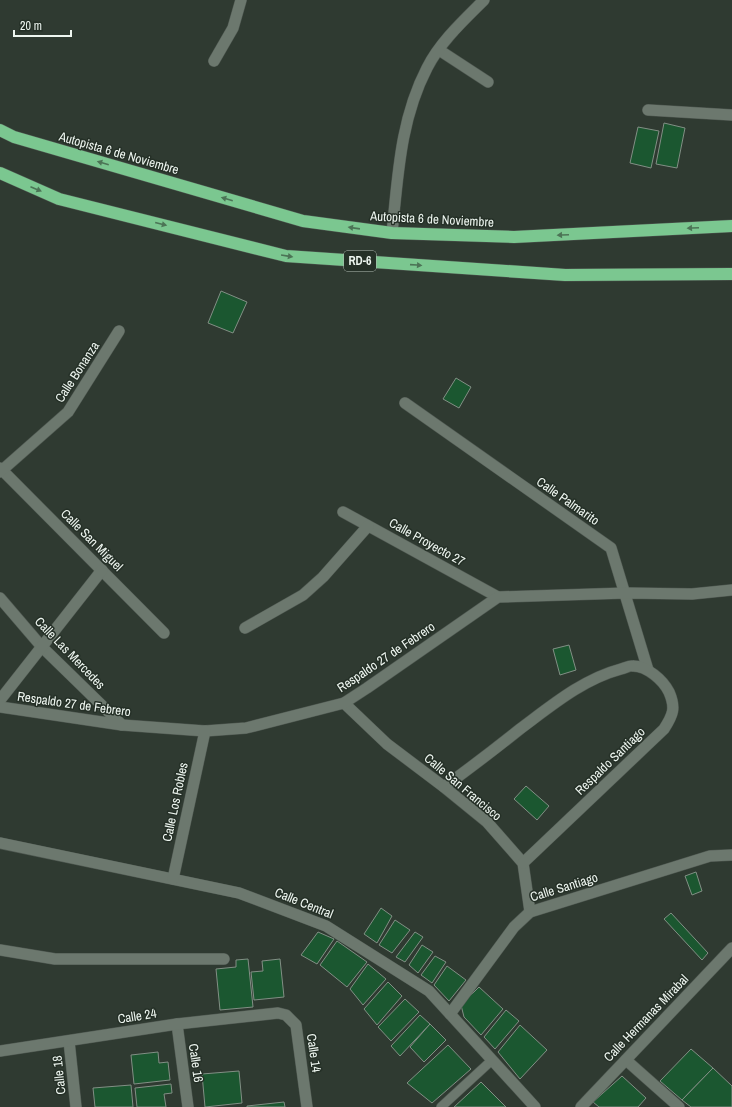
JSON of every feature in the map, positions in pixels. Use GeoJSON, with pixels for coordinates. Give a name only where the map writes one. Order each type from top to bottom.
{"type":"FeatureCollection","features":[{"type":"Feature","properties":{"kind":"highway","name":"Autopista 6 de Noviembre"},"geometry":{"type":"LineString","coordinates":[[0,130],[14,138],[304,221],[392,233],[514,237],[732,226]]}},
{"type":"Feature","properties":{"kind":"highway","name":"RD-6"},"geometry":{"type":"LineString","coordinates":[[0,173],[59,199],[286,256],[565,275],[732,274]]}},
{"type":"Feature","properties":{"kind":"street"},"geometry":{"type":"LineString","coordinates":[[214,61],[233,28],[241,0]]}},
{"type":"Feature","properties":{"kind":"street"},"geometry":{"type":"LineString","coordinates":[[392,233],[401,147],[410,106],[428,67],[439,50],[484,0]]}},
{"type":"Feature","properties":{"kind":"street"},"geometry":{"type":"LineString","coordinates":[[439,50],[488,82]]}},
{"type":"Feature","properties":{"kind":"street"},"geometry":{"type":"LineString","coordinates":[[648,110],[732,115]]}},
{"type":"Feature","properties":{"kind":"street","name":"Calle Bonanza"},"geometry":{"type":"LineString","coordinates":[[1,470],[68,412],[119,332]]}},
{"type":"Feature","properties":{"kind":"street","name":"Calle Palmarito"},"geometry":{"type":"LineString","coordinates":[[405,403],[611,548],[626,593],[648,670]]}},
{"type":"Feature","properties":{"kind":"street","name":"Calle San Miguel"},"geometry":{"type":"LineString","coordinates":[[1,470],[164,633]]}},
{"type":"Feature","properties":{"kind":"street","name":"Calle Proyecto 27"},"geometry":{"type":"LineString","coordinates":[[343,512],[498,596]]}},
{"type":"Feature","properties":{"kind":"street"},"geometry":{"type":"LineString","coordinates":[[245,628],[303,595],[323,577],[368,526]]}},
{"type":"Feature","properties":{"kind":"street"},"geometry":{"type":"LineString","coordinates":[[0,700],[102,570]]}},
{"type":"Feature","properties":{"kind":"street"},"geometry":{"type":"LineString","coordinates":[[498,596],[626,593],[692,594],[732,590]]}},
{"type":"Feature","properties":{"kind":"street","name":"Respaldo 27 de Febrero"},"geometry":{"type":"LineString","coordinates":[[0,707],[122,726],[205,731],[246,728],[344,703],[368,688],[498,596]]}},
{"type":"Feature","properties":{"kind":"street","name":"Calle Las Mercedes"},"geometry":{"type":"LineString","coordinates":[[0,598],[42,647],[122,726]]}},
{"type":"Feature","properties":{"kind":"street"},"geometry":{"type":"LineString","coordinates":[[444,786],[559,699],[589,681],[612,671],[633,666],[648,670]]}},
{"type":"Feature","properties":{"kind":"street","name":"Respaldo Santiago"},"geometry":{"type":"LineString","coordinates":[[524,863],[664,729],[673,716],[672,703],[668,691],[659,679],[648,670]]}},
{"type":"Feature","properties":{"kind":"street","name":"Calle San Francisco"},"geometry":{"type":"LineString","coordinates":[[344,703],[387,744],[444,786],[487,822],[524,863]]}},
{"type":"Feature","properties":{"kind":"street","name":"Calle Los Robles"},"geometry":{"type":"LineString","coordinates":[[173,879],[205,731]]}},
{"type":"Feature","properties":{"kind":"street","name":"Calle Central"},"geometry":{"type":"LineString","coordinates":[[0,843],[239,893],[326,926],[429,991],[491,1061],[535,1107]]}},
{"type":"Feature","properties":{"kind":"street","name":"Calle Santiago"},"geometry":{"type":"LineString","coordinates":[[450,1014],[514,926],[530,912],[710,856],[732,855]]}},
{"type":"Feature","properties":{"kind":"street"},"geometry":{"type":"LineString","coordinates":[[524,863],[530,912]]}},
{"type":"Feature","properties":{"kind":"street","name":"Calle Hermanas Mirabal"},"geometry":{"type":"LineString","coordinates":[[581,1107],[732,948]]}},
{"type":"Feature","properties":{"kind":"street"},"geometry":{"type":"LineString","coordinates":[[0,950],[55,959],[224,959]]}},
{"type":"Feature","properties":{"kind":"street","name":"Calle 24"},"geometry":{"type":"LineString","coordinates":[[0,1051],[177,1024],[278,1013]]}},
{"type":"Feature","properties":{"kind":"street","name":"Calle 14"},"geometry":{"type":"LineString","coordinates":[[278,1013],[286,1015],[296,1025],[307,1107]]}},
{"type":"Feature","properties":{"kind":"street","name":"Calle 16"},"geometry":{"type":"LineString","coordinates":[[177,1024],[188,1107]]}},
{"type":"Feature","properties":{"kind":"street","name":"Calle 18"},"geometry":{"type":"LineString","coordinates":[[69,1040],[76,1107]]}},
{"type":"Feature","properties":{"kind":"street"},"geometry":{"type":"LineString","coordinates":[[626,1060],[679,1107]]}},
{"type":"Feature","properties":{"kind":"lane"},"geometry":{"type":"LineString","coordinates":[[441,1107],[491,1061]]}},
{"type":"Feature","properties":{"kind":"building"},"geometry":{"type":"Polygon","coordinates":[[[664,123],[685,128],[677,168],[656,164],[664,123]]]}},
{"type":"Feature","properties":{"kind":"building"},"geometry":{"type":"Polygon","coordinates":[[[638,127],[659,131],[651,168],[630,163],[638,127]]]}},
{"type":"Feature","properties":{"kind":"building"},"geometry":{"type":"Polygon","coordinates":[[[221,291],[247,302],[233,333],[208,323],[221,291]]]}},
{"type":"Feature","properties":{"kind":"building"},"geometry":{"type":"Polygon","coordinates":[[[456,378],[471,387],[459,408],[443,399],[456,378]]]}},
{"type":"Feature","properties":{"kind":"building"},"geometry":{"type":"Polygon","coordinates":[[[569,645],[576,670],[560,675],[553,649],[569,645]]]}},
{"type":"Feature","properties":{"kind":"building"},"geometry":{"type":"Polygon","coordinates":[[[526,786],[549,806],[537,820],[514,799],[526,786]]]}},
{"type":"Feature","properties":{"kind":"building"},"geometry":{"type":"Polygon","coordinates":[[[696,872],[702,891],[692,895],[685,876],[696,872]]]}},
{"type":"Feature","properties":{"kind":"building"},"geometry":{"type":"Polygon","coordinates":[[[381,908],[392,916],[377,943],[364,934],[381,908]]]}},
{"type":"Feature","properties":{"kind":"building"},"geometry":{"type":"Polygon","coordinates":[[[671,913],[708,953],[702,960],[664,919],[671,913]]]}},
{"type":"Feature","properties":{"kind":"building"},"geometry":{"type":"Polygon","coordinates":[[[395,920],[410,930],[392,953],[379,945],[395,920]]]}},
{"type":"Feature","properties":{"kind":"building"},"geometry":{"type":"Polygon","coordinates":[[[318,932],[334,939],[317,964],[301,955],[318,932]]]}},
{"type":"Feature","properties":{"kind":"building"},"geometry":{"type":"Polygon","coordinates":[[[415,932],[423,937],[405,962],[396,957],[415,932]]]}},
{"type":"Feature","properties":{"kind":"building"},"geometry":{"type":"Polygon","coordinates":[[[337,941],[367,962],[347,987],[320,965],[337,941]]]}},
{"type":"Feature","properties":{"kind":"building"},"geometry":{"type":"Polygon","coordinates":[[[422,945],[433,952],[418,973],[409,965],[422,945]]]}},
{"type":"Feature","properties":{"kind":"building"},"geometry":{"type":"Polygon","coordinates":[[[435,956],[446,962],[432,983],[421,975],[435,956]]]}},
{"type":"Feature","properties":{"kind":"building"},"geometry":{"type":"Polygon","coordinates":[[[248,959],[253,1007],[220,1010],[216,969],[236,967],[236,960],[248,959]]]}},
{"type":"Feature","properties":{"kind":"building"},"geometry":{"type":"Polygon","coordinates":[[[280,959],[284,997],[254,1000],[251,972],[263,971],[262,961],[280,959]]]}},
{"type":"Feature","properties":{"kind":"building"},"geometry":{"type":"Polygon","coordinates":[[[368,964],[386,979],[363,1005],[350,989],[368,964]]]}},
{"type":"Feature","properties":{"kind":"building"},"geometry":{"type":"Polygon","coordinates":[[[447,966],[466,980],[449,1001],[434,985],[447,966]]]}},
{"type":"Feature","properties":{"kind":"building"},"geometry":{"type":"Polygon","coordinates":[[[388,982],[402,996],[377,1025],[364,1009],[388,982]]]}},
{"type":"Feature","properties":{"kind":"building"},"geometry":{"type":"Polygon","coordinates":[[[479,987],[503,1009],[481,1035],[464,1017],[461,1005],[479,987]]]}},
{"type":"Feature","properties":{"kind":"building"},"geometry":{"type":"Polygon","coordinates":[[[405,999],[419,1012],[391,1041],[378,1027],[405,999]]]}},
{"type":"Feature","properties":{"kind":"building"},"geometry":{"type":"Polygon","coordinates":[[[506,1010],[519,1021],[495,1049],[484,1037],[506,1010]]]}},
{"type":"Feature","properties":{"kind":"building"},"geometry":{"type":"Polygon","coordinates":[[[420,1015],[430,1024],[400,1056],[391,1046],[420,1015]]]}},
{"type":"Feature","properties":{"kind":"building"},"geometry":{"type":"Polygon","coordinates":[[[430,1024],[446,1040],[424,1062],[410,1047],[430,1024]]]}},
{"type":"Feature","properties":{"kind":"building"},"geometry":{"type":"Polygon","coordinates":[[[520,1025],[547,1050],[520,1079],[498,1052],[520,1025]]]}},
{"type":"Feature","properties":{"kind":"building"},"geometry":{"type":"Polygon","coordinates":[[[448,1045],[471,1069],[432,1103],[407,1083],[448,1045]]]}},
{"type":"Feature","properties":{"kind":"building"},"geometry":{"type":"Polygon","coordinates":[[[691,1049],[713,1068],[682,1100],[660,1081],[691,1049]]]}},
{"type":"Feature","properties":{"kind":"building"},"geometry":{"type":"Polygon","coordinates":[[[158,1052],[159,1063],[168,1062],[170,1080],[134,1084],[131,1055],[158,1052]]]}},
{"type":"Feature","properties":{"kind":"building"},"geometry":{"type":"Polygon","coordinates":[[[713,1068],[732,1086],[732,1107],[691,1107],[682,1100],[713,1068]]]}},
{"type":"Feature","properties":{"kind":"building"},"geometry":{"type":"Polygon","coordinates":[[[239,1071],[242,1103],[205,1107],[202,1074],[239,1071]]]}},
{"type":"Feature","properties":{"kind":"building"},"geometry":{"type":"Polygon","coordinates":[[[622,1076],[646,1098],[638,1107],[599,1107],[593,1102],[622,1076]]]}},
{"type":"Feature","properties":{"kind":"building"},"geometry":{"type":"Polygon","coordinates":[[[481,1082],[506,1107],[454,1107],[481,1082]]]}},
{"type":"Feature","properties":{"kind":"building"},"geometry":{"type":"Polygon","coordinates":[[[171,1084],[172,1093],[164,1094],[166,1107],[137,1107],[135,1088],[171,1084]]]}},
{"type":"Feature","properties":{"kind":"building"},"geometry":{"type":"Polygon","coordinates":[[[131,1085],[133,1107],[95,1107],[93,1088],[131,1085]]]}},
{"type":"Feature","properties":{"kind":"building"},"geometry":{"type":"Polygon","coordinates":[[[284,1102],[285,1107],[247,1107],[247,1106],[284,1102]]]}}]}
